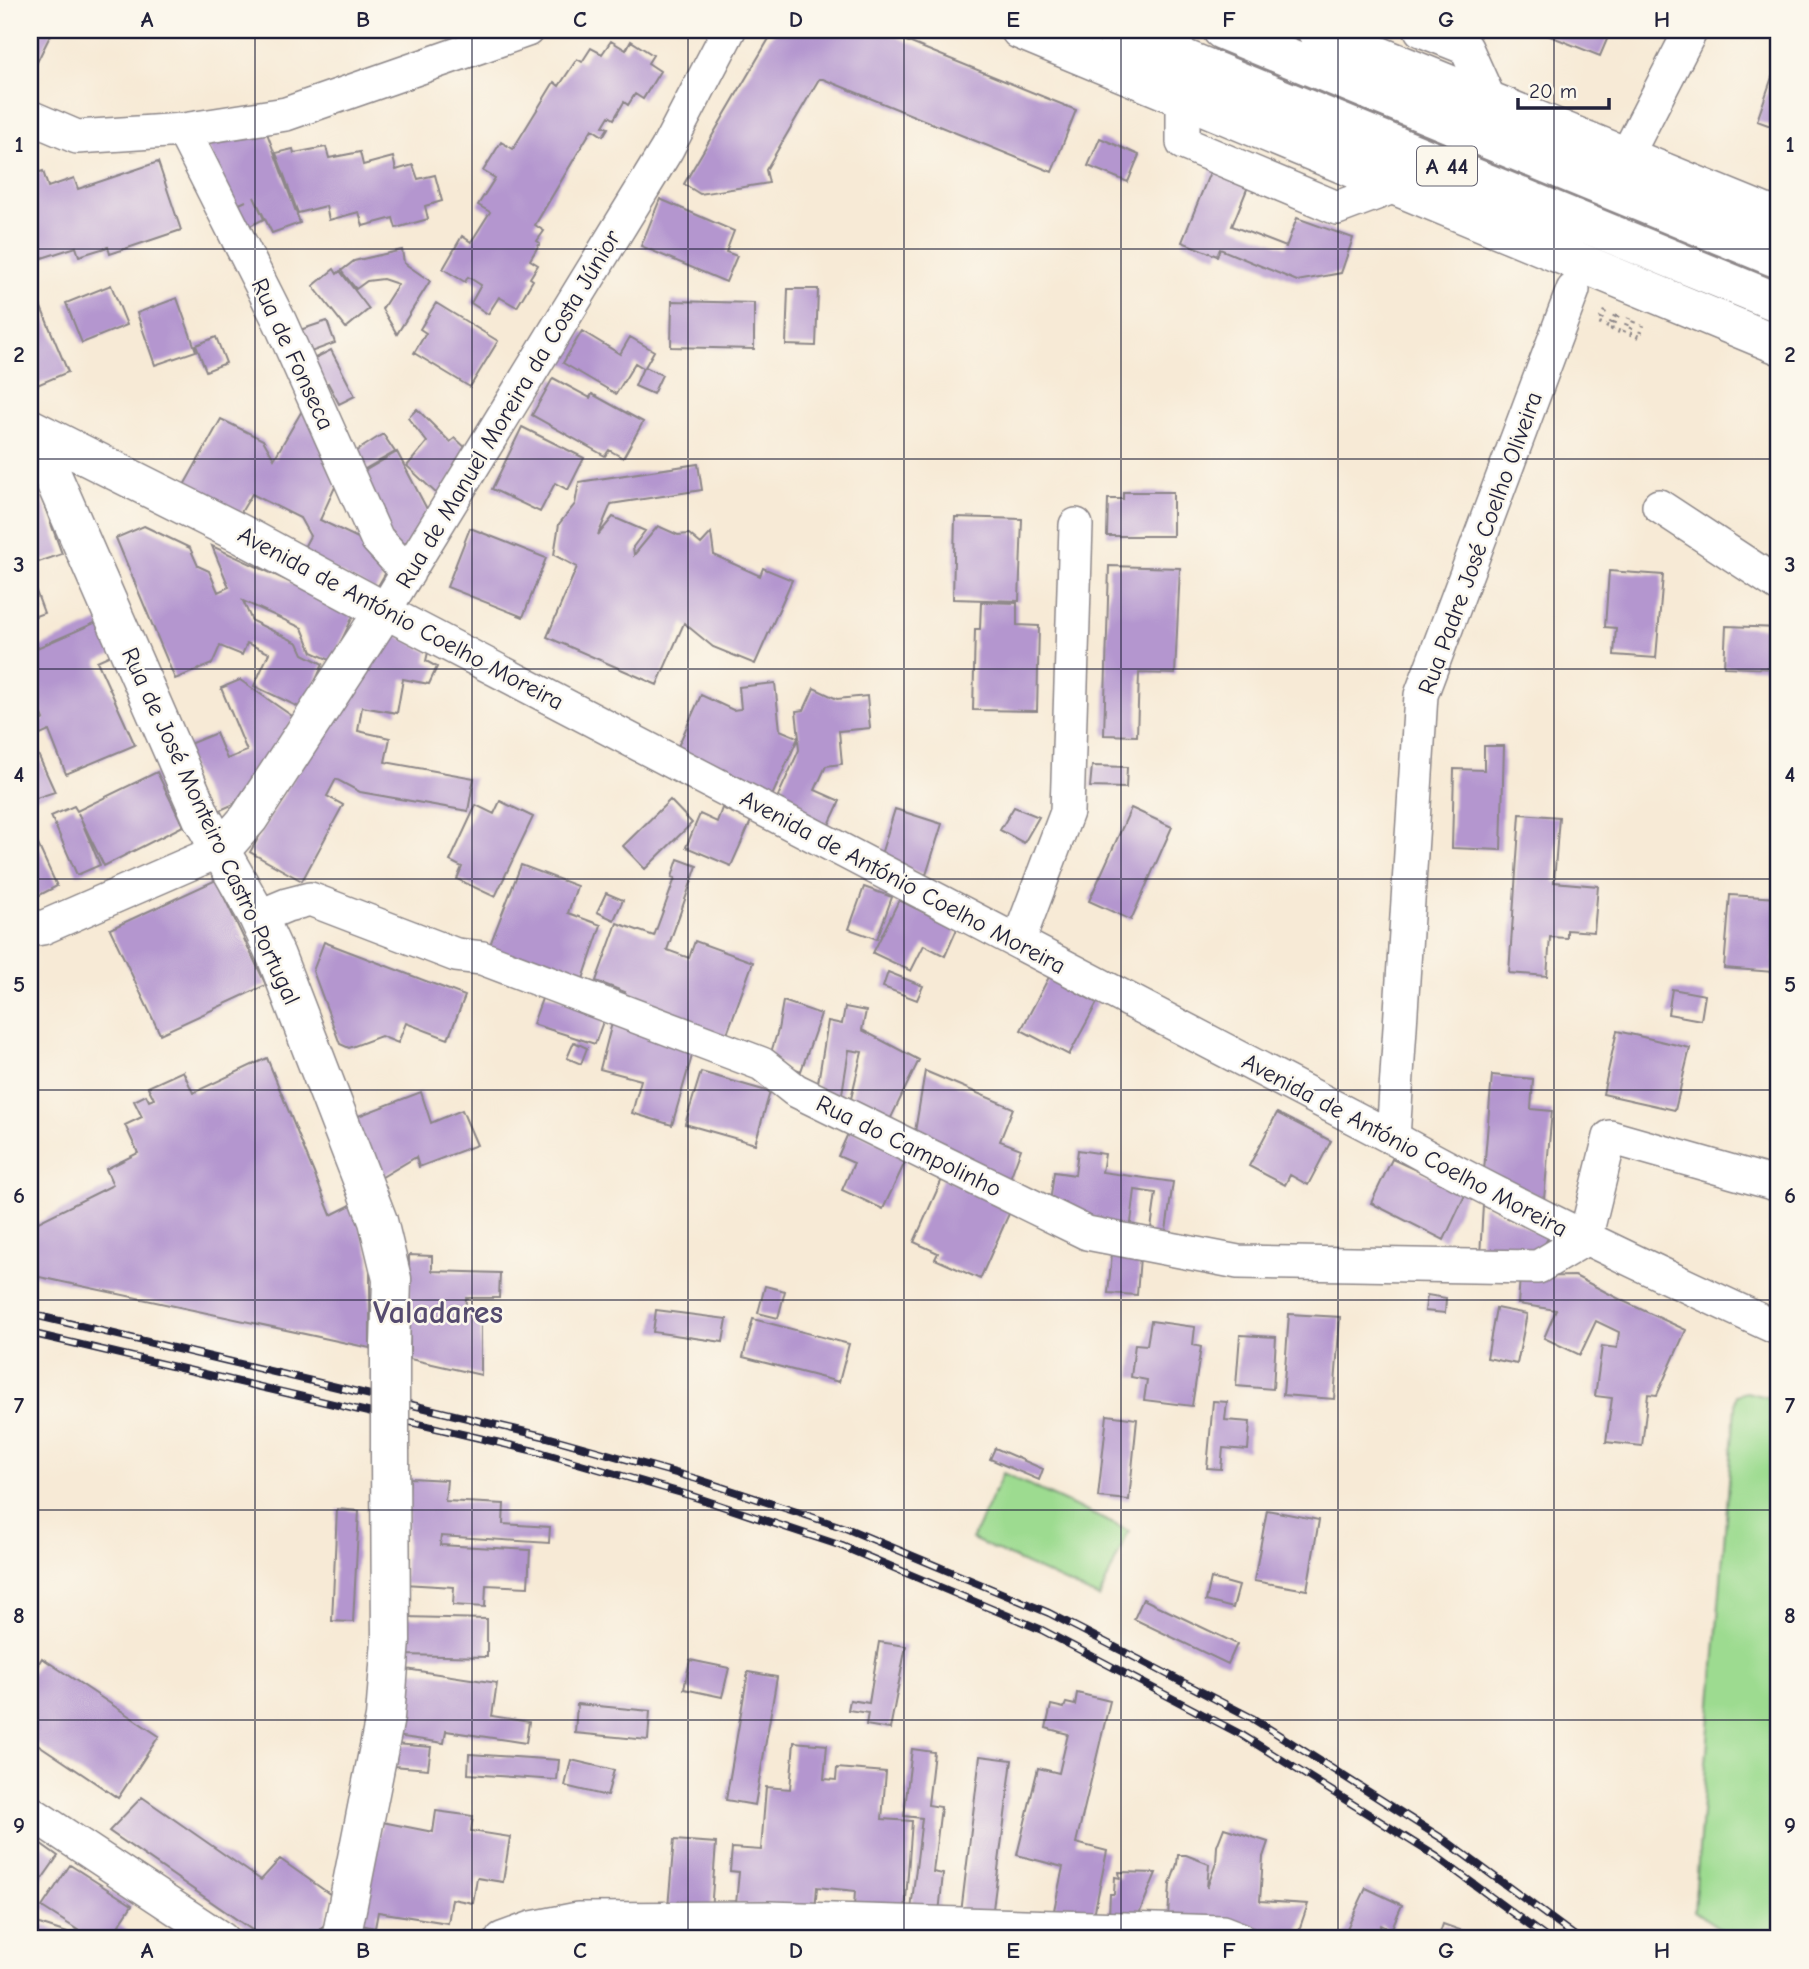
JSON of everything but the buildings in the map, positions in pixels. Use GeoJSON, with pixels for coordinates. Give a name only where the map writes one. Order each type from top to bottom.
{"type":"FeatureCollection","features":[{"type":"Feature","properties":{"kind":"main road"},"geometry":{"type":"LineString","coordinates":[[1020,30],[1779,345]]}},
{"type":"Feature","properties":{"kind":"main road","name":"A 44"},"geometry":{"type":"LineString","coordinates":[[1114,30],[1779,303]]}},
{"type":"Feature","properties":{"kind":"main road","name":"A 44"},"geometry":{"type":"LineString","coordinates":[[1222,30],[1779,259]]}},
{"type":"Feature","properties":{"kind":"main road"},"geometry":{"type":"LineString","coordinates":[[1316,30],[1779,219]]}},
{"type":"Feature","properties":{"kind":"main road","name":"Avenida de António Coelho Moreira"},"geometry":{"type":"LineString","coordinates":[[30,427],[241,534],[384,611]]}},
{"type":"Feature","properties":{"kind":"main road","name":"Rua de José Monteiro Castro Portugal"},"geometry":{"type":"LineString","coordinates":[[30,427],[202,818],[258,917],[276,956],[378,1221],[392,1279],[391,1640],[385,1717],[341,1939]]}},
{"type":"Feature","properties":{"kind":"main road","name":"Rua de Manuel Moreira da Costa Júnior"},"geometry":{"type":"LineString","coordinates":[[221,850],[249,818],[384,611]]}},
{"type":"Feature","properties":{"kind":"street"},"geometry":{"type":"LineString","coordinates":[[30,117],[77,137],[183,130],[286,114],[527,30]]}},
{"type":"Feature","properties":{"kind":"street","name":"Rua de Manuel Moreira da Costa Júnior"},"geometry":{"type":"LineString","coordinates":[[384,611],[667,149],[729,30]]}},
{"type":"Feature","properties":{"kind":"street"},"geometry":{"type":"LineString","coordinates":[[1421,30],[1466,48],[1489,99]]}},
{"type":"Feature","properties":{"kind":"street"},"geometry":{"type":"LineString","coordinates":[[1634,141],[1691,30]]}},
{"type":"Feature","properties":{"kind":"street","name":"Rua de Fonseca"},"geometry":{"type":"LineString","coordinates":[[183,130],[280,322],[377,539],[408,573]]}},
{"type":"Feature","properties":{"kind":"street","name":"Rua Padre José Coelho Oliveira"},"geometry":{"type":"LineString","coordinates":[[1393,1138],[1421,695],[1573,292]]}},
{"type":"Feature","properties":{"kind":"street"},"geometry":{"type":"LineString","coordinates":[[1659,506],[1779,585]]}},
{"type":"Feature","properties":{"kind":"street"},"geometry":{"type":"LineString","coordinates":[[1018,942],[1067,812],[1076,525]]}},
{"type":"Feature","properties":{"kind":"street","name":"Avenida de António Coelho Moreira"},"geometry":{"type":"LineString","coordinates":[[384,611],[1393,1138],[1483,1188],[1779,1329]]}},
{"type":"Feature","properties":{"kind":"street","name":"Rua de Manuel Moreira da Costa Júnior"},"geometry":{"type":"LineString","coordinates":[[30,930],[42,928],[221,850]]}},
{"type":"Feature","properties":{"kind":"street","name":"Rua do Campolinho"},"geometry":{"type":"LineString","coordinates":[[258,917],[310,899],[456,956],[482,958],[762,1064],[795,1090],[1087,1233],[1238,1262],[1538,1267],[1586,1239]]}},
{"type":"Feature","properties":{"kind":"street"},"geometry":{"type":"LineString","coordinates":[[1586,1239],[1610,1137],[1779,1185]]}},
{"type":"Feature","properties":{"kind":"street"},"geometry":{"type":"LineString","coordinates":[[30,1812],[222,1939]]}},
{"type":"Feature","properties":{"kind":"street"},"geometry":{"type":"LineString","coordinates":[[502,1939],[532,1928],[578,1919],[771,1928],[1222,1932],[1240,1939]]}},
{"type":"Feature","properties":{"kind":"path"},"geometry":{"type":"LineString","coordinates":[[1573,292],[1606,308],[1599,323],[1609,327],[1618,314],[1612,329],[1623,333],[1630,317],[1635,319],[1629,333],[1639,337]]}},
{"type":"Feature","properties":{"kind":"green space"},"geometry":{"type":"Polygon","coordinates":[[[1746,1392],[1779,1400],[1779,1939],[1736,1939],[1694,1911],[1736,1395],[1746,1392]]]}},
{"type":"Feature","properties":{"kind":"green space"},"geometry":{"type":"Polygon","coordinates":[[[1003,1473],[1129,1531],[1099,1598],[972,1539],[1003,1473]]]}},
{"type":"Feature","properties":{"kind":"railway"},"geometry":{"type":"LineString","coordinates":[[30,1314],[547,1437],[697,1479],[848,1529],[1049,1613],[1252,1718],[1446,1841],[1579,1939]]}},
{"type":"Feature","properties":{"kind":"railway"},"geometry":{"type":"LineString","coordinates":[[30,1333],[543,1453],[692,1496],[842,1546],[1042,1630],[1242,1735],[1437,1857],[1548,1939]]}},
{"type":"Feature","properties":{"kind":"district","name":"Valadares"},"geometry":{"type":"Point","coordinates":[438,1312]}}]}
